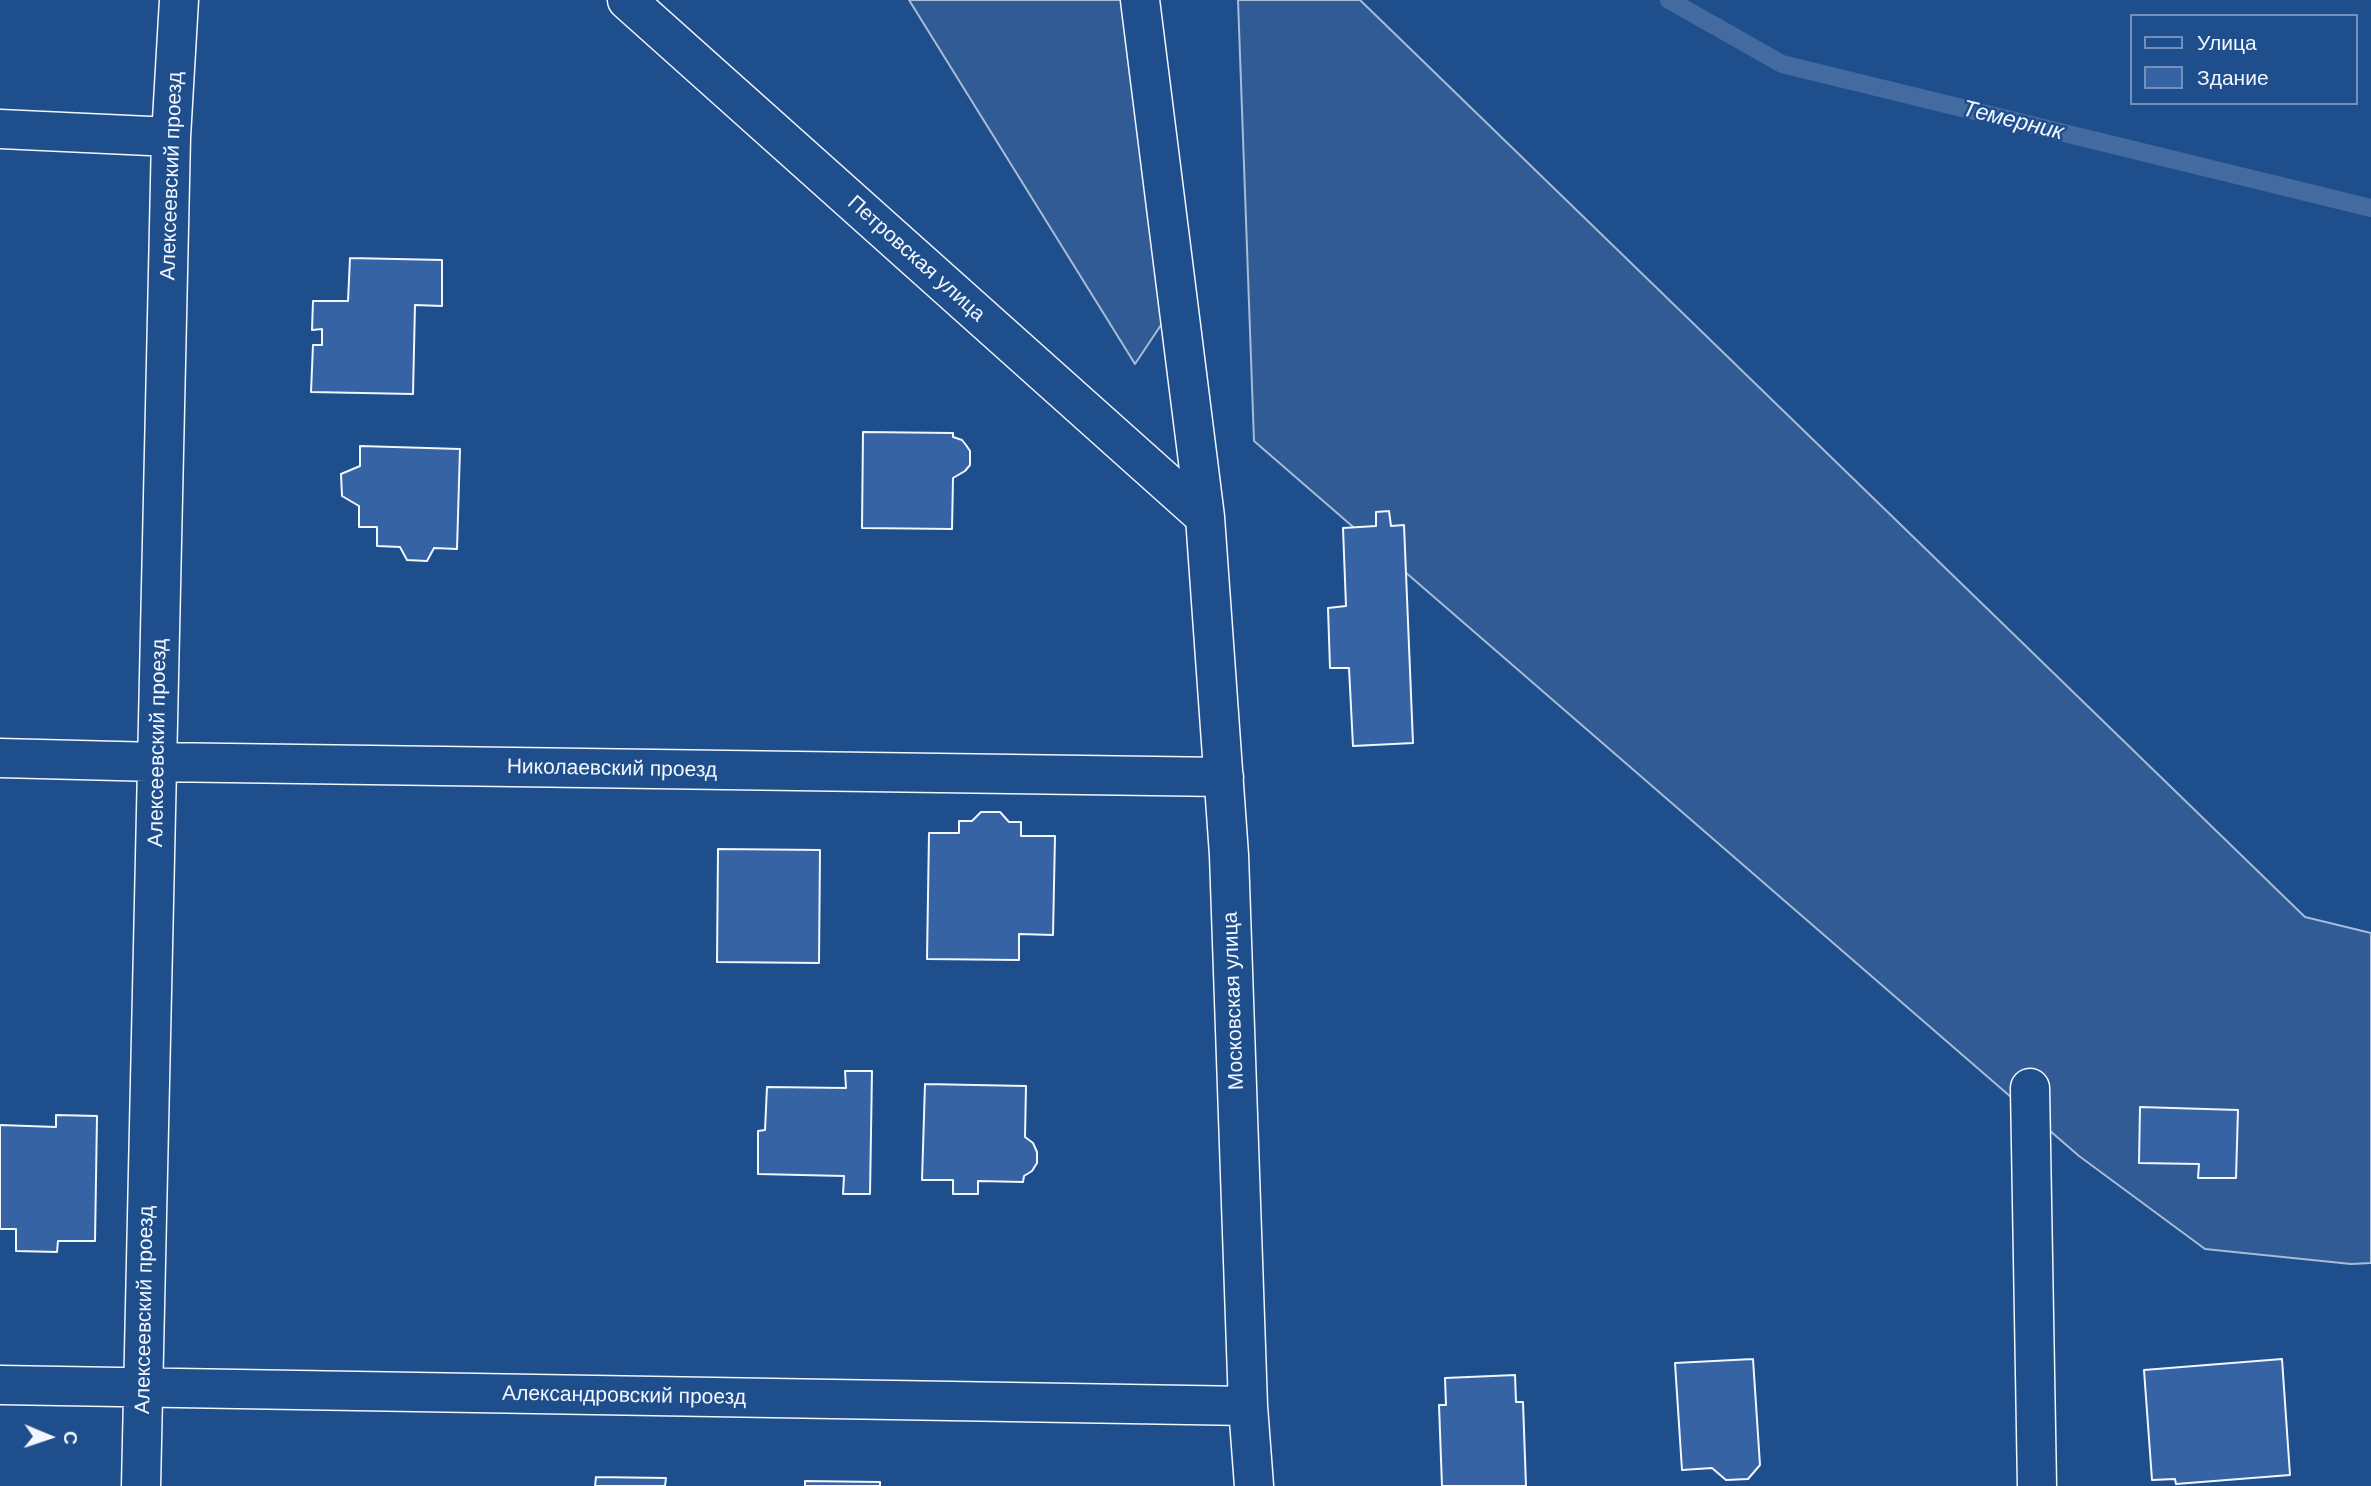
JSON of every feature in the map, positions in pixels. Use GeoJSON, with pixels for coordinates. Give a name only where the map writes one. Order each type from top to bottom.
{"type":"FeatureCollection","features":[{"type":"Feature","properties":{"kind":"street","name":"Алексеевский проезд"},"geometry":{"type":"LineString","coordinates":[[141,1486],[171,137],[179,0]]}},
{"type":"Feature","properties":{"kind":"street","name":"Петровская улица"},"geometry":{"type":"LineString","coordinates":[[627,0],[1205,517]]}},
{"type":"Feature","properties":{"kind":"street","name":"Московская улица"},"geometry":{"type":"LineString","coordinates":[[1140,0],[1205,517],[1230,855],[1248,1406],[1254,1486]]}},
{"type":"Feature","properties":{"kind":"street"},"geometry":{"type":"LineString","coordinates":[[0,129],[171,137]]}},
{"type":"Feature","properties":{"kind":"street","name":"Николаевский проезд"},"geometry":{"type":"LineString","coordinates":[[0,758],[1224,777]]}},
{"type":"Feature","properties":{"kind":"street"},"geometry":{"type":"LineString","coordinates":[[2030,1088],[2037,1486]]}},
{"type":"Feature","properties":{"kind":"street","name":"Александровский проезд"},"geometry":{"type":"LineString","coordinates":[[0,1385],[1248,1406]]}},
{"type":"Feature","properties":{"kind":"shaded area"},"geometry":{"type":"Polygon","coordinates":[[[909,0],[1131,0],[1163,322],[1135,364],[909,0]]]}},
{"type":"Feature","properties":{"kind":"shaded area"},"geometry":{"type":"Polygon","coordinates":[[[1238,0],[1360,0],[2305,917],[2371,933],[2371,1263],[2351,1264],[2205,1249],[2079,1156],[1254,441],[1238,0]]]}},
{"type":"Feature","properties":{"kind":"building"},"geometry":{"type":"Polygon","coordinates":[[[350,258],[442,260],[442,306],[415,305],[413,394],[311,392],[313,345],[322,345],[322,329],[312,330],[313,301],[348,301],[350,258]]]}},
{"type":"Feature","properties":{"kind":"building"},"geometry":{"type":"Polygon","coordinates":[[[863,432],[953,433],[953,437],[962,440],[970,451],[970,465],[953,478],[952,529],[862,528],[863,432]]]}},
{"type":"Feature","properties":{"kind":"building"},"geometry":{"type":"Polygon","coordinates":[[[360,446],[460,449],[457,549],[434,548],[427,561],[407,560],[400,547],[377,546],[377,527],[359,527],[359,506],[342,496],[341,474],[360,466],[360,446]]]}},
{"type":"Feature","properties":{"kind":"building"},"geometry":{"type":"Polygon","coordinates":[[[1389,511],[1391,526],[1404,525],[1413,743],[1353,746],[1349,668],[1330,668],[1328,608],[1346,606],[1343,528],[1376,526],[1376,512],[1389,511]]]}},
{"type":"Feature","properties":{"kind":"building"},"geometry":{"type":"Polygon","coordinates":[[[981,812],[1000,812],[1009,822],[1021,822],[1021,836],[1055,836],[1053,935],[1019,934],[1019,960],[927,959],[929,833],[959,833],[959,821],[972,821],[981,812]]]}},
{"type":"Feature","properties":{"kind":"building"},"geometry":{"type":"Polygon","coordinates":[[[718,849],[820,850],[819,963],[717,962],[718,849]]]}},
{"type":"Feature","properties":{"kind":"building"},"geometry":{"type":"Polygon","coordinates":[[[845,1071],[872,1071],[870,1194],[843,1194],[844,1176],[758,1174],[758,1131],[765,1130],[767,1087],[846,1088],[845,1071]]]}},
{"type":"Feature","properties":{"kind":"building"},"geometry":{"type":"Polygon","coordinates":[[[925,1084],[1026,1086],[1025,1137],[1033,1143],[1037,1152],[1037,1163],[1032,1171],[1024,1176],[1023,1182],[978,1181],[978,1194],[953,1194],[953,1180],[922,1180],[925,1084]]]}},
{"type":"Feature","properties":{"kind":"building"},"geometry":{"type":"Polygon","coordinates":[[[2140,1107],[2238,1110],[2236,1178],[2198,1178],[2199,1164],[2139,1163],[2140,1107]]]}},
{"type":"Feature","properties":{"kind":"building"},"geometry":{"type":"Polygon","coordinates":[[[56,1115],[97,1116],[95,1241],[58,1241],[57,1252],[16,1251],[16,1229],[0,1229],[0,1125],[56,1127],[56,1115]]]}},
{"type":"Feature","properties":{"kind":"building"},"geometry":{"type":"Polygon","coordinates":[[[1753,1359],[1760,1465],[1748,1479],[1726,1480],[1712,1468],[1682,1470],[1675,1363],[1753,1359]]]}},
{"type":"Feature","properties":{"kind":"building"},"geometry":{"type":"Polygon","coordinates":[[[2282,1359],[2290,1475],[2176,1484],[2175,1479],[2152,1480],[2144,1370],[2282,1359]]]}},
{"type":"Feature","properties":{"kind":"building"},"geometry":{"type":"Polygon","coordinates":[[[1515,1375],[1516,1402],[1523,1402],[1526,1486],[1442,1486],[1439,1405],[1446,1405],[1445,1378],[1515,1375]]]}},
{"type":"Feature","properties":{"kind":"building"},"geometry":{"type":"Polygon","coordinates":[[[596,1477],[666,1478],[665,1486],[595,1486],[596,1477]]]}},
{"type":"Feature","properties":{"kind":"building"},"geometry":{"type":"Polygon","coordinates":[[[805,1481],[880,1482],[880,1486],[805,1486],[805,1481]]]}},
{"type":"Feature","properties":{"kind":"waterway","name":"Темерник"},"geometry":{"type":"LineString","coordinates":[[1669,0],[1782,64],[2371,208]]}}]}
